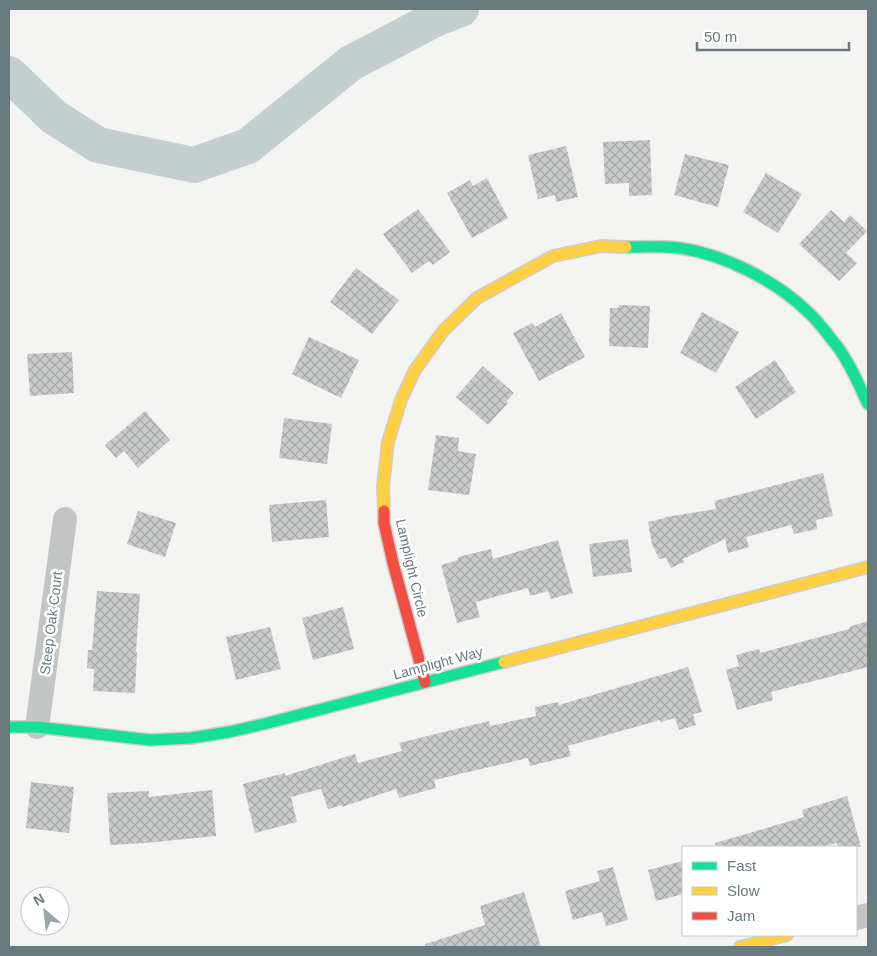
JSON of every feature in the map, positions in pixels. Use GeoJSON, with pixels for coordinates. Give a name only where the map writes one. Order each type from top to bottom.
{"type":"FeatureCollection","features":[{"type":"Feature","properties":{"kind":"street","name":"Lamplight Circle"},"geometry":{"type":"LineString","coordinates":[[425,682],[384,523],[383,487],[388,442],[401,400],[415,370],[443,331],[478,298],[553,256],[601,246],[679,248],[712,255],[776,286],[808,312],[834,342],[854,375],[868,404]]}},
{"type":"Feature","properties":{"kind":"street","name":"Steep Oak Court"},"geometry":{"type":"LineString","coordinates":[[37,727],[65,519]]}},
{"type":"Feature","properties":{"kind":"street","name":"Lamplight Way"},"geometry":{"type":"LineString","coordinates":[[9,727],[37,727],[150,740],[191,738],[229,732],[868,566]]}},
{"type":"Feature","properties":{"kind":"street"},"geometry":{"type":"LineString","coordinates":[[740,947],[783,936]]}},
{"type":"Feature","properties":{"kind":"building"},"geometry":{"type":"Polygon","coordinates":[[[650,140],[652,195],[629,196],[629,183],[605,184],[603,142],[650,140]]]}},
{"type":"Feature","properties":{"kind":"building"},"geometry":{"type":"Polygon","coordinates":[[[566,146],[578,197],[556,202],[555,195],[538,199],[528,155],[566,146]]]}},
{"type":"Feature","properties":{"kind":"building"},"geometry":{"type":"Polygon","coordinates":[[[685,154],[729,165],[718,207],[674,195],[685,154]]]}},
{"type":"Feature","properties":{"kind":"building"},"geometry":{"type":"Polygon","coordinates":[[[766,173],[802,194],[778,233],[743,212],[766,173]]]}},
{"type":"Feature","properties":{"kind":"building"},"geometry":{"type":"Polygon","coordinates":[[[487,178],[508,218],[472,238],[447,193],[470,180],[473,186],[487,178]]]}},
{"type":"Feature","properties":{"kind":"building"},"geometry":{"type":"Polygon","coordinates":[[[418,209],[450,252],[433,265],[429,261],[412,273],[383,234],[418,209]]]}},
{"type":"Feature","properties":{"kind":"building"},"geometry":{"type":"Polygon","coordinates":[[[831,210],[844,222],[850,215],[867,231],[846,253],[857,263],[839,281],[799,244],[831,210]]]}},
{"type":"Feature","properties":{"kind":"building"},"geometry":{"type":"Polygon","coordinates":[[[356,268],[399,300],[372,334],[330,302],[356,268]]]}},
{"type":"Feature","properties":{"kind":"building"},"geometry":{"type":"Polygon","coordinates":[[[619,305],[650,306],[648,348],[609,346],[610,308],[618,308],[619,305]]]}},
{"type":"Feature","properties":{"kind":"building"},"geometry":{"type":"Polygon","coordinates":[[[702,312],[739,332],[716,373],[680,353],[702,312]]]}},
{"type":"Feature","properties":{"kind":"building"},"geometry":{"type":"Polygon","coordinates":[[[561,313],[585,357],[539,381],[513,333],[532,323],[535,327],[561,313]]]}},
{"type":"Feature","properties":{"kind":"building"},"geometry":{"type":"Polygon","coordinates":[[[309,337],[359,360],[341,398],[292,374],[309,337]]]}},
{"type":"Feature","properties":{"kind":"building"},"geometry":{"type":"Polygon","coordinates":[[[72,352],[74,393],[30,396],[27,354],[72,352]]]}},
{"type":"Feature","properties":{"kind":"building"},"geometry":{"type":"Polygon","coordinates":[[[775,360],[796,392],[756,419],[735,387],[775,360]]]}},
{"type":"Feature","properties":{"kind":"building"},"geometry":{"type":"Polygon","coordinates":[[[483,366],[514,393],[506,402],[508,403],[488,425],[456,397],[483,366]]]}},
{"type":"Feature","properties":{"kind":"building"},"geometry":{"type":"Polygon","coordinates":[[[145,411],[170,440],[138,468],[124,451],[116,458],[105,445],[145,411]]]}},
{"type":"Feature","properties":{"kind":"building"},"geometry":{"type":"Polygon","coordinates":[[[284,418],[332,424],[327,464],[279,458],[284,418]]]}},
{"type":"Feature","properties":{"kind":"building"},"geometry":{"type":"Polygon","coordinates":[[[436,435],[459,438],[458,451],[476,454],[469,495],[428,490],[436,435]]]}},
{"type":"Feature","properties":{"kind":"building"},"geometry":{"type":"Polygon","coordinates":[[[823,473],[833,516],[816,520],[817,529],[794,534],[791,525],[746,537],[749,547],[728,553],[725,539],[683,559],[684,562],[671,568],[666,558],[659,559],[652,544],[648,522],[666,517],[716,509],[714,501],[823,473]]]}},
{"type":"Feature","properties":{"kind":"building"},"geometry":{"type":"Polygon","coordinates":[[[326,500],[329,537],[272,542],[269,505],[326,500]]]}},
{"type":"Feature","properties":{"kind":"building"},"geometry":{"type":"Polygon","coordinates":[[[138,511],[176,523],[165,557],[127,544],[138,511]]]}},
{"type":"Feature","properties":{"kind":"building"},"geometry":{"type":"Polygon","coordinates":[[[628,539],[632,572],[593,577],[589,544],[628,539]]]}},
{"type":"Feature","properties":{"kind":"building"},"geometry":{"type":"Polygon","coordinates":[[[558,540],[573,593],[551,599],[548,591],[530,596],[528,588],[476,602],[480,617],[457,623],[441,565],[458,560],[458,557],[491,549],[493,559],[558,540]]]}},
{"type":"Feature","properties":{"kind":"building"},"geometry":{"type":"Polygon","coordinates":[[[97,591],[140,594],[135,693],[93,691],[94,669],[87,668],[88,650],[92,650],[97,591]]]}},
{"type":"Feature","properties":{"kind":"building"},"geometry":{"type":"Polygon","coordinates":[[[343,607],[354,649],[313,660],[302,618],[343,607]]]}},
{"type":"Feature","properties":{"kind":"building"},"geometry":{"type":"Polygon","coordinates":[[[868,621],[868,667],[771,692],[773,700],[737,710],[726,670],[739,666],[736,655],[759,649],[760,653],[849,629],[849,627],[868,621]]]}},
{"type":"Feature","properties":{"kind":"building"},"geometry":{"type":"Polygon","coordinates":[[[270,627],[281,669],[236,680],[226,637],[270,627]]]}},
{"type":"Feature","properties":{"kind":"building"},"geometry":{"type":"Polygon","coordinates":[[[688,667],[702,712],[693,714],[696,725],[679,730],[675,718],[661,722],[660,720],[568,746],[571,756],[530,766],[528,758],[434,780],[436,788],[399,798],[396,789],[342,807],[342,805],[328,809],[321,789],[291,797],[297,822],[255,833],[243,784],[285,773],[285,776],[355,754],[358,763],[402,751],[399,743],[489,721],[490,726],[536,716],[535,707],[558,702],[559,705],[688,667]]]}},
{"type":"Feature","properties":{"kind":"building"},"geometry":{"type":"Polygon","coordinates":[[[31,782],[74,787],[69,833],[26,828],[31,782]]]}},
{"type":"Feature","properties":{"kind":"building"},"geometry":{"type":"Polygon","coordinates":[[[212,790],[216,836],[110,845],[107,793],[149,791],[149,797],[212,790]]]}},
{"type":"Feature","properties":{"kind":"building"},"geometry":{"type":"Polygon","coordinates":[[[847,796],[861,847],[838,846],[837,843],[825,846],[716,846],[715,843],[804,817],[802,810],[847,796]]]}},
{"type":"Feature","properties":{"kind":"building"},"geometry":{"type":"Polygon","coordinates":[[[682,861],[682,894],[656,901],[648,870],[682,861]]]}},
{"type":"Feature","properties":{"kind":"building"},"geometry":{"type":"Polygon","coordinates":[[[613,867],[628,920],[606,926],[602,912],[573,920],[565,891],[600,881],[597,871],[613,867]]]}},
{"type":"Feature","properties":{"kind":"building"},"geometry":{"type":"Polygon","coordinates":[[[524,892],[541,947],[426,947],[425,944],[485,925],[480,906],[524,892]]]}},
{"type":"Feature","properties":{"kind":"waterway"},"geometry":{"type":"LineString","coordinates":[[9,74],[54,117],[98,145],[194,165],[248,146],[351,63],[435,19],[461,9]]}},
{"type":"Feature","properties":{"kind":"traffic: fast"},"geometry":{"type":"LineString","coordinates":[[626,247],[673,247],[696,251],[731,263],[781,290],[811,315],[838,348],[868,404]]}},
{"type":"Feature","properties":{"kind":"traffic: fast"},"geometry":{"type":"LineString","coordinates":[[9,727],[37,727],[150,740],[191,738],[264,724],[504,662]]}},
{"type":"Feature","properties":{"kind":"traffic: slow"},"geometry":{"type":"LineString","coordinates":[[384,511],[383,487],[388,442],[401,400],[415,370],[443,331],[477,298],[553,256],[601,246],[626,247]]}},
{"type":"Feature","properties":{"kind":"traffic: slow"},"geometry":{"type":"LineString","coordinates":[[504,662],[868,567]]}},
{"type":"Feature","properties":{"kind":"traffic: slow"},"geometry":{"type":"LineString","coordinates":[[740,947],[783,936]]}},
{"type":"Feature","properties":{"kind":"traffic: jam"},"geometry":{"type":"LineString","coordinates":[[384,511],[384,523],[393,563],[425,682]]}}]}
